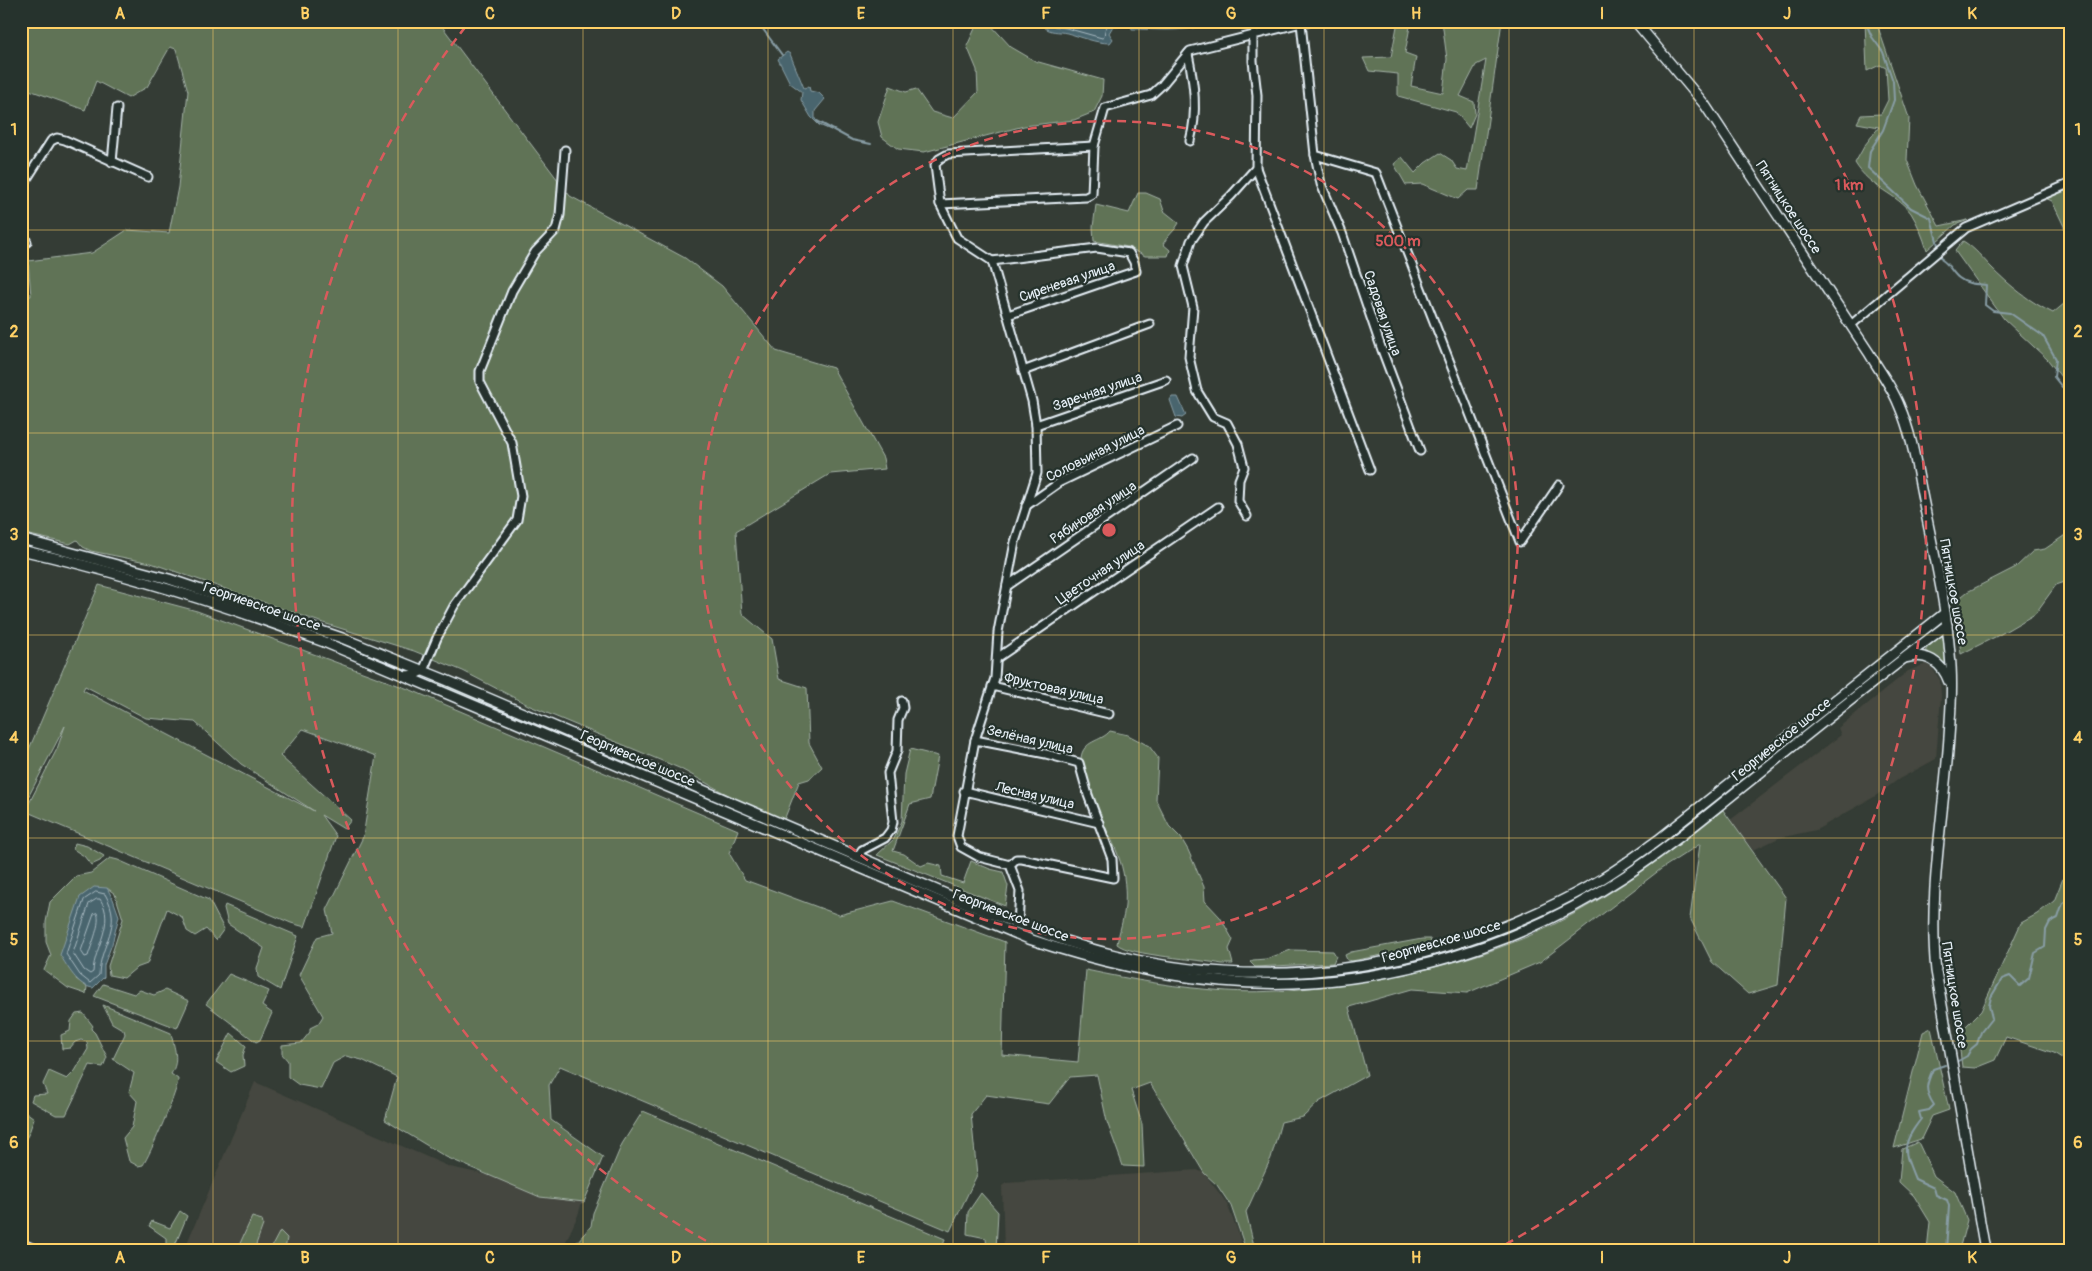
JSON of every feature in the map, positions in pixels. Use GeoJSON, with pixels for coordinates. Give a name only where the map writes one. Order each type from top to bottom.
{"type":"FeatureCollection","features":[{"type":"Feature","properties":{"kind":"main road","name":"Пятницкое шоссе"},"geometry":{"type":"LineString","coordinates":[[1635,21],[1705,106],[1851,325],[1894,394],[1905,420],[1915,456],[1947,625],[1952,690],[1933,941],[1939,990],[1985,1250]]}},
{"type":"Feature","properties":{"kind":"main road","name":"Георгиевское шоссе"},"geometry":{"type":"LineString","coordinates":[[21,539],[129,567],[236,601],[342,638],[1018,924],[1068,942],[1123,957],[1181,967],[1241,973],[1296,974],[1357,967],[1447,947],[1531,915],[1593,884],[1673,829],[1944,614]]}},
{"type":"Feature","properties":{"kind":"main road","name":"Георгиевское шоссе"},"geometry":{"type":"LineString","coordinates":[[21,550],[139,580],[232,609],[317,639],[1029,939],[1091,959],[1148,972],[1224,982],[1265,983],[1330,980],[1365,976],[1421,964],[1510,936],[1563,912],[1624,877],[1664,848],[1947,625]]}},
{"type":"Feature","properties":{"kind":"main road"},"geometry":{"type":"LineString","coordinates":[[1903,659],[1914,655],[1925,656],[1935,661],[1946,674],[1952,690]]}},
{"type":"Feature","properties":{"kind":"street"},"geometry":{"type":"LineString","coordinates":[[940,204],[1086,198],[1092,194],[1094,146],[1105,108],[1150,95],[1162,85],[1190,51],[1309,21]]}},
{"type":"Feature","properties":{"kind":"street","name":"Садовая улица"},"geometry":{"type":"LineString","coordinates":[[1301,23],[1315,155],[1321,184],[1342,233],[1382,350],[1420,451]]}},
{"type":"Feature","properties":{"kind":"street"},"geometry":{"type":"LineString","coordinates":[[1253,35],[1252,61],[1257,95],[1256,168],[1370,470]]}},
{"type":"Feature","properties":{"kind":"street"},"geometry":{"type":"LineString","coordinates":[[1188,54],[1195,107],[1195,125],[1190,141]]}},
{"type":"Feature","properties":{"kind":"street"},"geometry":{"type":"LineString","coordinates":[[112,162],[117,108]]}},
{"type":"Feature","properties":{"kind":"street"},"geometry":{"type":"LineString","coordinates":[[21,188],[51,141],[57,138],[148,177]]}},
{"type":"Feature","properties":{"kind":"street"},"geometry":{"type":"LineString","coordinates":[[1010,865],[978,857],[961,847],[957,836],[975,740],[992,686],[997,658],[998,632],[1015,542],[1037,473],[1036,425],[1024,371],[992,261],[958,238],[940,204],[935,165],[939,159],[948,154],[1094,146]]}},
{"type":"Feature","properties":{"kind":"street"},"geometry":{"type":"LineString","coordinates":[[405,675],[418,674],[423,671],[437,638],[454,606],[517,520],[521,496],[512,443],[484,392],[480,382],[480,371],[512,291],[535,252],[556,230],[560,215],[565,150]]}},
{"type":"Feature","properties":{"kind":"street"},"geometry":{"type":"LineString","coordinates":[[1315,155],[1376,173],[1520,542],[1559,486]]}},
{"type":"Feature","properties":{"kind":"street"},"geometry":{"type":"LineString","coordinates":[[1248,516],[1238,501],[1239,480],[1244,467],[1238,444],[1227,423],[1213,417],[1197,390],[1189,357],[1193,308],[1183,266],[1191,241],[1204,222],[1256,168]]}},
{"type":"Feature","properties":{"kind":"street"},"geometry":{"type":"LineString","coordinates":[[1851,325],[1966,228],[2071,183]]}},
{"type":"Feature","properties":{"kind":"street"},"geometry":{"type":"LineString","coordinates":[[21,230],[27,242]]}},
{"type":"Feature","properties":{"kind":"street","name":"Сиреневая улица"},"geometry":{"type":"LineString","coordinates":[[992,261],[1097,248],[1129,254],[1134,262],[1136,271],[1008,315]]}},
{"type":"Feature","properties":{"kind":"street"},"geometry":{"type":"LineString","coordinates":[[1024,371],[1150,324]]}},
{"type":"Feature","properties":{"kind":"street","name":"Заречная улица"},"geometry":{"type":"LineString","coordinates":[[1036,425],[1166,380]]}},
{"type":"Feature","properties":{"kind":"street","name":"Соловьиная улица"},"geometry":{"type":"LineString","coordinates":[[1026,506],[1060,482],[1177,426]]}},
{"type":"Feature","properties":{"kind":"street","name":"Рябиновая улица"},"geometry":{"type":"LineString","coordinates":[[1007,586],[1193,458]]}},
{"type":"Feature","properties":{"kind":"street","name":"Цветочная улица"},"geometry":{"type":"LineString","coordinates":[[997,658],[1218,507]]}},
{"type":"Feature","properties":{"kind":"street","name":"Фруктовая улица"},"geometry":{"type":"LineString","coordinates":[[992,686],[1109,714]]}},
{"type":"Feature","properties":{"kind":"street"},"geometry":{"type":"LineString","coordinates":[[858,856],[862,850],[885,838],[891,830],[893,822],[888,772],[897,751],[898,720],[903,708],[902,701]]}},
{"type":"Feature","properties":{"kind":"street","name":"Зелёная улица"},"geometry":{"type":"LineString","coordinates":[[975,740],[1046,754],[1079,764],[1099,823]]}},
{"type":"Feature","properties":{"kind":"street","name":"Лесная улица"},"geometry":{"type":"LineString","coordinates":[[964,791],[1099,823]]}},
{"type":"Feature","properties":{"kind":"street"},"geometry":{"type":"LineString","coordinates":[[1010,865],[1016,860],[1022,859],[1113,878],[1112,859],[1099,823]]}},
{"type":"Feature","properties":{"kind":"street"},"geometry":{"type":"LineString","coordinates":[[1010,865],[1020,891],[1018,924]]}},
{"type":"Feature","properties":{"kind":"street"},"geometry":{"type":"LineString","coordinates":[[21,1243],[38,1250]]}},
{"type":"Feature","properties":{"kind":"shaded area"},"geometry":{"type":"Polygon","coordinates":[[[1926,664],[1932,668],[1940,680],[1941,696],[1936,759],[1899,779],[1874,797],[1816,830],[1779,838],[1753,850],[1729,821],[1841,735],[1838,728],[1908,671],[1926,664]]]}},
{"type":"Feature","properties":{"kind":"shaded area"},"geometry":{"type":"Polygon","coordinates":[[[255,1082],[450,1167],[584,1196],[578,1215],[562,1250],[184,1250],[255,1082]]]}},
{"type":"Feature","properties":{"kind":"shaded area"},"geometry":{"type":"Polygon","coordinates":[[[1197,1170],[1204,1173],[1226,1202],[1243,1250],[1004,1250],[1002,1186],[1006,1183],[1197,1170]]]}},
{"type":"Feature","properties":{"kind":"green space"},"geometry":{"type":"Polygon","coordinates":[[[21,21],[438,21],[570,196],[685,258],[722,286],[776,351],[833,368],[883,458],[885,469],[830,474],[736,531],[742,614],[772,639],[779,679],[807,688],[809,743],[822,767],[809,779],[799,782],[784,820],[741,802],[679,768],[530,706],[463,671],[414,651],[320,622],[151,563],[91,551],[83,547],[77,540],[70,544],[21,533],[21,297],[31,296],[28,261],[92,253],[127,230],[169,233],[178,187],[188,91],[176,49],[170,47],[147,87],[128,98],[96,81],[85,110],[21,87],[21,21]]]}},
{"type":"Feature","properties":{"kind":"green space"},"geometry":{"type":"Polygon","coordinates":[[[1398,21],[1411,21],[1405,53],[1416,57],[1411,86],[1443,93],[1447,59],[1442,21],[1502,21],[1478,190],[1468,190],[1458,199],[1422,184],[1406,185],[1394,164],[1402,157],[1415,173],[1425,163],[1440,153],[1451,160],[1457,169],[1467,171],[1486,60],[1476,65],[1460,96],[1474,102],[1475,114],[1469,128],[1456,112],[1398,96],[1398,74],[1369,71],[1363,58],[1391,57],[1398,21]]]}},
{"type":"Feature","properties":{"kind":"green space"},"geometry":{"type":"Polygon","coordinates":[[[1865,21],[1876,21],[1909,118],[1907,160],[1917,185],[1939,226],[1968,220],[1955,225],[1927,250],[1911,213],[1898,200],[1868,179],[1855,163],[1865,145],[1879,127],[1857,123],[1861,115],[1881,114],[1888,100],[1886,68],[1880,65],[1867,71],[1865,21]]]}},
{"type":"Feature","properties":{"kind":"green space"},"geometry":{"type":"Polygon","coordinates":[[[988,22],[1011,47],[1035,61],[1103,80],[1102,96],[1094,112],[1074,120],[1024,126],[924,152],[898,149],[882,137],[878,122],[890,86],[906,92],[916,89],[932,112],[953,118],[978,92],[977,70],[967,46],[977,24],[988,22]]]}},
{"type":"Feature","properties":{"kind":"green space"},"geometry":{"type":"Polygon","coordinates":[[[2071,186],[2071,241],[2052,201],[2045,198],[2071,186]]]}},
{"type":"Feature","properties":{"kind":"green space"},"geometry":{"type":"Polygon","coordinates":[[[1138,193],[1146,193],[1160,199],[1164,211],[1179,223],[1163,244],[1170,250],[1168,256],[1145,256],[1128,247],[1094,241],[1093,227],[1096,205],[1129,213],[1138,193]]]}},
{"type":"Feature","properties":{"kind":"green space"},"geometry":{"type":"Polygon","coordinates":[[[1963,241],[1975,250],[2013,287],[2045,309],[2053,313],[2071,298],[2071,390],[2048,360],[2004,319],[1955,251],[1963,241]]]}},
{"type":"Feature","properties":{"kind":"green space"},"geometry":{"type":"Polygon","coordinates":[[[2071,531],[2071,580],[2056,585],[2035,614],[1961,654],[1956,613],[1957,600],[1967,592],[2016,567],[2033,551],[2045,549],[2071,531]]]}},
{"type":"Feature","properties":{"kind":"green space"},"geometry":{"type":"Polygon","coordinates":[[[21,543],[147,578],[271,617],[353,647],[353,649],[304,630],[21,546],[21,543]]]}},
{"type":"Feature","properties":{"kind":"green space"},"geometry":{"type":"Polygon","coordinates":[[[99,585],[197,611],[411,690],[738,830],[729,853],[745,880],[839,915],[893,901],[1005,942],[1002,1055],[1078,1062],[1086,970],[1191,988],[1237,992],[1269,991],[1341,985],[1372,980],[1433,968],[1493,950],[1551,926],[1596,901],[1661,858],[1723,810],[1786,898],[1778,985],[1748,994],[1712,962],[1690,918],[1700,844],[1661,869],[1540,962],[1467,993],[1412,989],[1349,1007],[1367,1075],[1319,1102],[1303,1117],[1281,1122],[1271,1158],[1246,1212],[1255,1250],[1246,1250],[1231,1206],[1217,1185],[1204,1173],[1150,1083],[1131,1090],[1142,1124],[1144,1167],[1123,1166],[1107,1122],[1097,1075],[1070,1077],[1049,1104],[986,1095],[971,1114],[977,1175],[950,1231],[560,1066],[549,1085],[551,1120],[603,1157],[584,1202],[540,1197],[446,1157],[385,1120],[397,1077],[362,1060],[346,1056],[333,1063],[321,1089],[299,1085],[288,1077],[288,1061],[282,1054],[282,1045],[301,1043],[310,1032],[310,1028],[318,1024],[323,1016],[299,975],[317,937],[332,933],[327,910],[363,837],[376,756],[303,729],[280,756],[351,820],[344,829],[321,815],[336,836],[305,927],[291,923],[25,811],[57,749],[65,726],[21,811],[21,768],[99,585]],[[85,686],[83,690],[314,811],[241,764],[195,722],[146,718],[85,686]]]}},
{"type":"Feature","properties":{"kind":"green space"},"geometry":{"type":"Polygon","coordinates":[[[1941,636],[1944,638],[1947,667],[1938,658],[1925,652],[1941,636]]]}},
{"type":"Feature","properties":{"kind":"green space"},"geometry":{"type":"Polygon","coordinates":[[[434,681],[1003,922],[1002,924],[433,683],[434,681]]]}},
{"type":"Feature","properties":{"kind":"green space"},"geometry":{"type":"Polygon","coordinates":[[[1110,731],[1128,735],[1149,746],[1158,758],[1156,800],[1169,826],[1181,838],[1188,850],[1204,887],[1205,901],[1220,917],[1233,940],[1229,949],[1233,964],[1150,954],[1124,948],[1117,944],[1125,906],[1123,872],[1116,850],[1089,794],[1081,768],[1082,752],[1085,748],[1110,731]]]}},
{"type":"Feature","properties":{"kind":"green space"},"geometry":{"type":"Polygon","coordinates":[[[1780,747],[1783,747],[1782,750],[1712,807],[1666,840],[1780,747]]]}},
{"type":"Feature","properties":{"kind":"green space"},"geometry":{"type":"Polygon","coordinates":[[[910,749],[938,756],[930,799],[910,804],[893,851],[904,854],[921,866],[928,863],[941,866],[942,876],[963,883],[971,861],[1003,872],[1008,886],[1005,906],[877,855],[894,839],[902,821],[904,774],[910,749]]]}},
{"type":"Feature","properties":{"kind":"green space"},"geometry":{"type":"Polygon","coordinates":[[[75,843],[87,846],[104,856],[100,861],[91,865],[84,856],[73,849],[75,843]]]}},
{"type":"Feature","properties":{"kind":"green space"},"geometry":{"type":"Polygon","coordinates":[[[1654,847],[1656,849],[1597,889],[1533,921],[1467,946],[1432,956],[1363,972],[1342,973],[1446,951],[1516,926],[1541,914],[1654,847]]]}},
{"type":"Feature","properties":{"kind":"green space"},"geometry":{"type":"Polygon","coordinates":[[[110,858],[209,900],[224,929],[216,940],[206,929],[195,936],[187,931],[182,917],[167,909],[147,964],[136,968],[124,978],[109,975],[108,966],[123,919],[115,894],[107,888],[76,979],[87,987],[86,994],[68,988],[44,970],[51,955],[46,942],[46,922],[50,902],[76,876],[91,873],[110,858]]]}},
{"type":"Feature","properties":{"kind":"green space"},"geometry":{"type":"Polygon","coordinates":[[[2071,871],[2071,1064],[2054,1053],[2006,1037],[1995,1060],[1975,1068],[1962,1067],[1958,1034],[1981,1011],[2021,923],[2054,901],[2064,876],[2071,871]]]}},
{"type":"Feature","properties":{"kind":"green space"},"geometry":{"type":"Polygon","coordinates":[[[225,905],[298,936],[280,990],[258,977],[257,968],[264,948],[228,924],[225,905]]]}},
{"type":"Feature","properties":{"kind":"green space"},"geometry":{"type":"Polygon","coordinates":[[[1430,939],[1432,945],[1352,961],[1347,960],[1345,955],[1351,952],[1430,939]]]}},
{"type":"Feature","properties":{"kind":"green space"},"geometry":{"type":"Polygon","coordinates":[[[1291,950],[1333,951],[1336,956],[1333,963],[1255,967],[1250,962],[1266,959],[1291,950]]]}},
{"type":"Feature","properties":{"kind":"green space"},"geometry":{"type":"Polygon","coordinates":[[[229,974],[269,991],[262,1006],[272,1013],[260,1040],[256,1042],[206,1004],[229,974]]]}},
{"type":"Feature","properties":{"kind":"green space"},"geometry":{"type":"Polygon","coordinates":[[[103,984],[134,994],[140,990],[154,995],[165,990],[189,1001],[177,1028],[94,996],[103,984]]]}},
{"type":"Feature","properties":{"kind":"green space"},"geometry":{"type":"Polygon","coordinates":[[[103,1005],[171,1033],[175,1049],[176,1059],[171,1074],[178,1079],[177,1085],[164,1122],[143,1165],[138,1166],[129,1161],[123,1138],[132,1127],[137,1101],[129,1092],[134,1073],[113,1059],[125,1034],[124,1030],[112,1023],[103,1005]]]}},
{"type":"Feature","properties":{"kind":"green space"},"geometry":{"type":"Polygon","coordinates":[[[83,1013],[93,1026],[91,1029],[107,1057],[103,1067],[90,1065],[66,1115],[56,1115],[31,1101],[33,1095],[47,1094],[43,1084],[49,1071],[67,1079],[75,1071],[88,1049],[87,1042],[81,1040],[75,1042],[70,1048],[62,1049],[61,1035],[70,1031],[71,1021],[76,1014],[83,1013]]]}},
{"type":"Feature","properties":{"kind":"green space"},"geometry":{"type":"Polygon","coordinates":[[[1931,1028],[1949,1110],[1932,1116],[1921,1139],[1894,1148],[1923,1032],[1931,1028]]]}},
{"type":"Feature","properties":{"kind":"green space"},"geometry":{"type":"Polygon","coordinates":[[[231,1033],[246,1046],[243,1055],[244,1066],[231,1072],[216,1062],[231,1033]]]}},
{"type":"Feature","properties":{"kind":"green space"},"geometry":{"type":"Polygon","coordinates":[[[643,1111],[945,1239],[942,1250],[570,1250],[591,1226],[593,1213],[622,1144],[643,1111]]]}},
{"type":"Feature","properties":{"kind":"green space"},"geometry":{"type":"Polygon","coordinates":[[[26,1112],[34,1118],[21,1148],[21,1114],[26,1112]]]}},
{"type":"Feature","properties":{"kind":"green space"},"geometry":{"type":"Polygon","coordinates":[[[1918,1142],[1934,1176],[1955,1192],[1967,1220],[1959,1250],[1927,1250],[1930,1222],[1914,1196],[1899,1182],[1902,1149],[1918,1142]]]}},
{"type":"Feature","properties":{"kind":"green space"},"geometry":{"type":"Polygon","coordinates":[[[981,1193],[998,1212],[996,1250],[987,1250],[986,1238],[967,1234],[968,1212],[981,1193]]]}},
{"type":"Feature","properties":{"kind":"green space"},"geometry":{"type":"Polygon","coordinates":[[[180,1211],[187,1216],[173,1250],[166,1250],[166,1238],[149,1226],[152,1221],[170,1228],[180,1211]]]}},
{"type":"Feature","properties":{"kind":"green space"},"geometry":{"type":"Polygon","coordinates":[[[252,1217],[262,1220],[263,1225],[254,1250],[237,1250],[252,1217]]]}},
{"type":"Feature","properties":{"kind":"green space"},"geometry":{"type":"Polygon","coordinates":[[[280,1231],[287,1238],[285,1250],[270,1250],[280,1231]]]}},
{"type":"Feature","properties":{"kind":"water"},"geometry":{"type":"Polygon","coordinates":[[[1056,21],[1116,21],[1109,33],[1113,39],[1110,43],[1088,40],[1067,33],[1052,31],[1044,27],[1056,21]]]}},
{"type":"Feature","properties":{"kind":"water"},"geometry":{"type":"Polygon","coordinates":[[[1129,21],[1209,21],[1194,28],[1161,30],[1132,29],[1129,21]]]}},
{"type":"Feature","properties":{"kind":"water"},"geometry":{"type":"Polygon","coordinates":[[[787,52],[790,54],[804,88],[809,86],[810,91],[819,93],[825,99],[815,111],[815,119],[820,125],[831,130],[819,125],[811,117],[801,100],[802,92],[790,83],[778,59],[787,52]]]}},
{"type":"Feature","properties":{"kind":"water"},"geometry":{"type":"Polygon","coordinates":[[[1172,397],[1178,397],[1186,415],[1182,418],[1176,417],[1170,400],[1172,397]]]}},
{"type":"Feature","properties":{"kind":"water"},"geometry":{"type":"Polygon","coordinates":[[[94,887],[107,888],[119,916],[112,944],[104,965],[104,977],[93,988],[82,984],[78,980],[60,955],[80,897],[94,887]]]}},
{"type":"Feature","properties":{"kind":"waterway"},"geometry":{"type":"LineString","coordinates":[[757,21],[782,55]]}},
{"type":"Feature","properties":{"kind":"waterway"},"geometry":{"type":"LineString","coordinates":[[1112,21],[1115,23],[1124,21]]}},
{"type":"Feature","properties":{"kind":"waterway"},"geometry":{"type":"LineString","coordinates":[[1865,21],[1872,37],[1883,52],[1893,81],[1894,100],[1883,130],[1870,151],[1868,168],[1911,208],[1931,218],[1939,249]]}},
{"type":"Feature","properties":{"kind":"waterway"},"geometry":{"type":"LineString","coordinates":[[817,121],[852,140],[871,144]]}},
{"type":"Feature","properties":{"kind":"waterway"},"geometry":{"type":"LineString","coordinates":[[1940,253],[1942,260],[1962,280],[1986,285],[1985,305],[1993,311],[2010,313],[2043,336],[2056,359],[2054,377],[2062,387],[2071,388]]}},
{"type":"Feature","properties":{"kind":"waterway"},"geometry":{"type":"LineString","coordinates":[[1958,1061],[1967,1056],[1977,1044],[1981,1032],[1992,1018],[1989,1006],[1991,997],[2002,979],[2010,976],[2020,986],[2029,978],[2035,953],[2045,947],[2046,930],[2050,922],[2058,918],[2063,903],[2071,900]]}},
{"type":"Feature","properties":{"kind":"waterway"},"geometry":{"type":"LineString","coordinates":[[1945,1065],[1933,1069],[1927,1091],[1934,1105],[1929,1110],[1919,1112],[1921,1119],[1910,1135],[1906,1154],[1915,1179],[1934,1188],[1936,1195],[1947,1200],[1949,1206],[1946,1250]]}}]}
